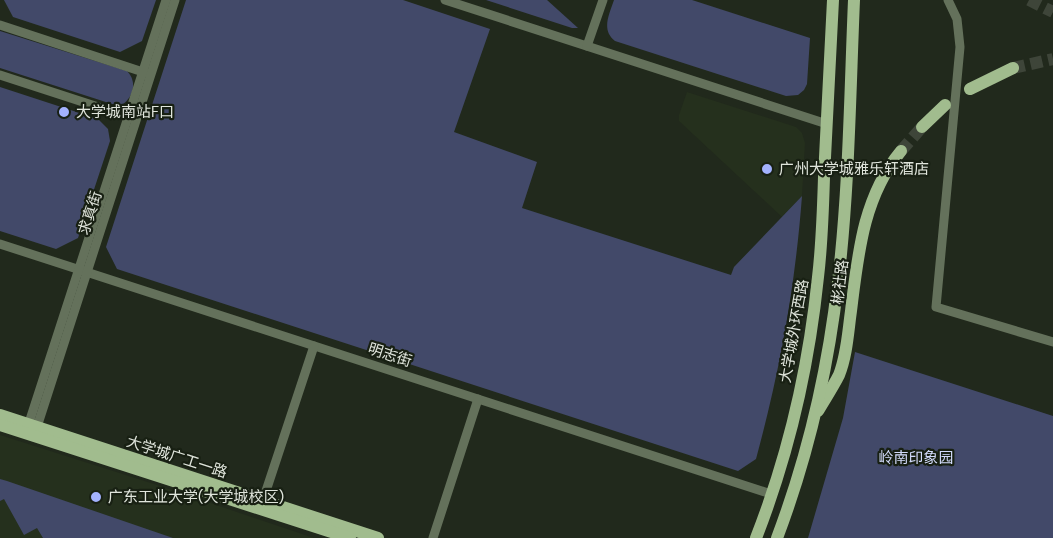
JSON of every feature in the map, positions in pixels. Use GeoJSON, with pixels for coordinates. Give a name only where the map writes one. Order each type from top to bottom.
{"type":"FeatureCollection","features":[{"type":"Feature","properties":{"kind":"main road","name":"大学城外环西路"},"geometry":{"type":"LineString","coordinates":[[756,538],[771,495],[799,391],[813,318],[821,251],[833,0]]}},
{"type":"Feature","properties":{"kind":"main road"},"geometry":{"type":"LineString","coordinates":[[777,538],[798,476],[813,419],[837,291],[854,0]]}},
{"type":"Feature","properties":{"kind":"main road"},"geometry":{"type":"LineString","coordinates":[[970,88],[1013,68]]}},
{"type":"Feature","properties":{"kind":"main road"},"geometry":{"type":"LineString","coordinates":[[922,127],[945,105]]}},
{"type":"Feature","properties":{"kind":"main road","name":"彬社路"},"geometry":{"type":"LineString","coordinates":[[813,419],[841,367],[848,337],[860,242],[865,221],[882,180],[901,151]]}},
{"type":"Feature","properties":{"kind":"main road","name":"大学城广工一路"},"geometry":{"type":"LineString","coordinates":[[0,415],[31,430]]}},
{"type":"Feature","properties":{"kind":"main road","name":"大学城广工一路"},"geometry":{"type":"LineString","coordinates":[[0,424],[31,430],[262,505],[378,538]]}},
{"type":"Feature","properties":{"kind":"main road","name":"大学城广工一路"},"geometry":{"type":"LineString","coordinates":[[262,505],[350,538]]}},
{"type":"Feature","properties":{"kind":"street","name":"求真街"},"geometry":{"type":"LineString","coordinates":[[147,73],[166,0]]}},
{"type":"Feature","properties":{"kind":"street","name":"求真街"},"geometry":{"type":"LineString","coordinates":[[31,430],[147,73],[175,0]]}},
{"type":"Feature","properties":{"kind":"street"},"geometry":{"type":"LineString","coordinates":[[446,0],[827,123]]}},
{"type":"Feature","properties":{"kind":"street"},"geometry":{"type":"LineString","coordinates":[[588,46],[603,0]]}},
{"type":"Feature","properties":{"kind":"street"},"geometry":{"type":"LineString","coordinates":[[948,0],[957,19],[960,46],[936,307],[1053,342]]}},
{"type":"Feature","properties":{"kind":"street"},"geometry":{"type":"LineString","coordinates":[[0,25],[147,73]]}},
{"type":"Feature","properties":{"kind":"street"},"geometry":{"type":"LineString","coordinates":[[0,75],[132,118]]}},
{"type":"Feature","properties":{"kind":"street","name":"明志街"},"geometry":{"type":"LineString","coordinates":[[0,244],[771,495]]}},
{"type":"Feature","properties":{"kind":"street"},"geometry":{"type":"LineString","coordinates":[[262,505],[314,346]]}},
{"type":"Feature","properties":{"kind":"street"},"geometry":{"type":"LineString","coordinates":[[433,538],[478,399]]}},
{"type":"Feature","properties":{"kind":"shaded area","name":"广州大学城雅乐轩酒店"},"geometry":{"type":"Polygon","coordinates":[[[687,92],[796,127],[802,133],[805,143],[802,196],[782,217],[679,121],[687,92]]]}},
{"type":"Feature","properties":{"kind":"shaded area","name":"广东工业大学(大学城校区)"},"geometry":{"type":"Polygon","coordinates":[[[0,435],[157,485],[314,538],[0,538],[0,435]]]}},
{"type":"Feature","properties":{"kind":"green space"},"geometry":{"type":"Polygon","coordinates":[[[4,0],[156,0],[142,41],[120,52],[13,17],[4,0]]]}},
{"type":"Feature","properties":{"kind":"green space"},"geometry":{"type":"Polygon","coordinates":[[[186,0],[403,0],[490,29],[454,132],[537,162],[522,208],[731,275],[734,267],[802,196],[785,329],[756,459],[738,471],[117,269],[106,247],[186,0]]]}},
{"type":"Feature","properties":{"kind":"green space"},"geometry":{"type":"Polygon","coordinates":[[[486,0],[547,0],[578,28],[572,28],[486,0]]]}},
{"type":"Feature","properties":{"kind":"green space"},"geometry":{"type":"Polygon","coordinates":[[[614,0],[692,0],[810,38],[807,84],[798,95],[786,96],[615,41],[607,27],[614,0]]]}},
{"type":"Feature","properties":{"kind":"green space"},"geometry":{"type":"Polygon","coordinates":[[[0,31],[127,71],[132,79],[132,93],[123,104],[112,104],[0,68],[0,31]]]}},
{"type":"Feature","properties":{"kind":"green space"},"geometry":{"type":"Polygon","coordinates":[[[0,87],[98,119],[108,129],[110,141],[78,238],[56,249],[0,231],[0,87]]]}},
{"type":"Feature","properties":{"kind":"green space","name":"岭南印象园"},"geometry":{"type":"Polygon","coordinates":[[[855,352],[1053,416],[1053,538],[808,538],[843,418],[855,352]]]}},
{"type":"Feature","properties":{"kind":"green space"},"geometry":{"type":"Polygon","coordinates":[[[0,479],[173,538],[43,538],[37,528],[24,535],[4,499],[0,501],[0,479]]]}},
{"type":"Feature","properties":{"kind":"tunnel"},"geometry":{"type":"LineString","coordinates":[[1029,0],[1053,12]]}},
{"type":"Feature","properties":{"kind":"tunnel"},"geometry":{"type":"LineString","coordinates":[[1013,68],[1053,59]]}},
{"type":"Feature","properties":{"kind":"tunnel"},"geometry":{"type":"LineString","coordinates":[[901,151],[922,127]]}},
{"type":"Feature","properties":{"kind":"place","name":"大学城南站F口"},"geometry":{"type":"Point","coordinates":[64,112]}},
{"type":"Feature","properties":{"kind":"place","name":"广州大学城雅乐轩酒店"},"geometry":{"type":"Point","coordinates":[767,169]}},
{"type":"Feature","properties":{"kind":"place","name":"广东工业大学(大学城校区)"},"geometry":{"type":"Point","coordinates":[96,497]}}]}
